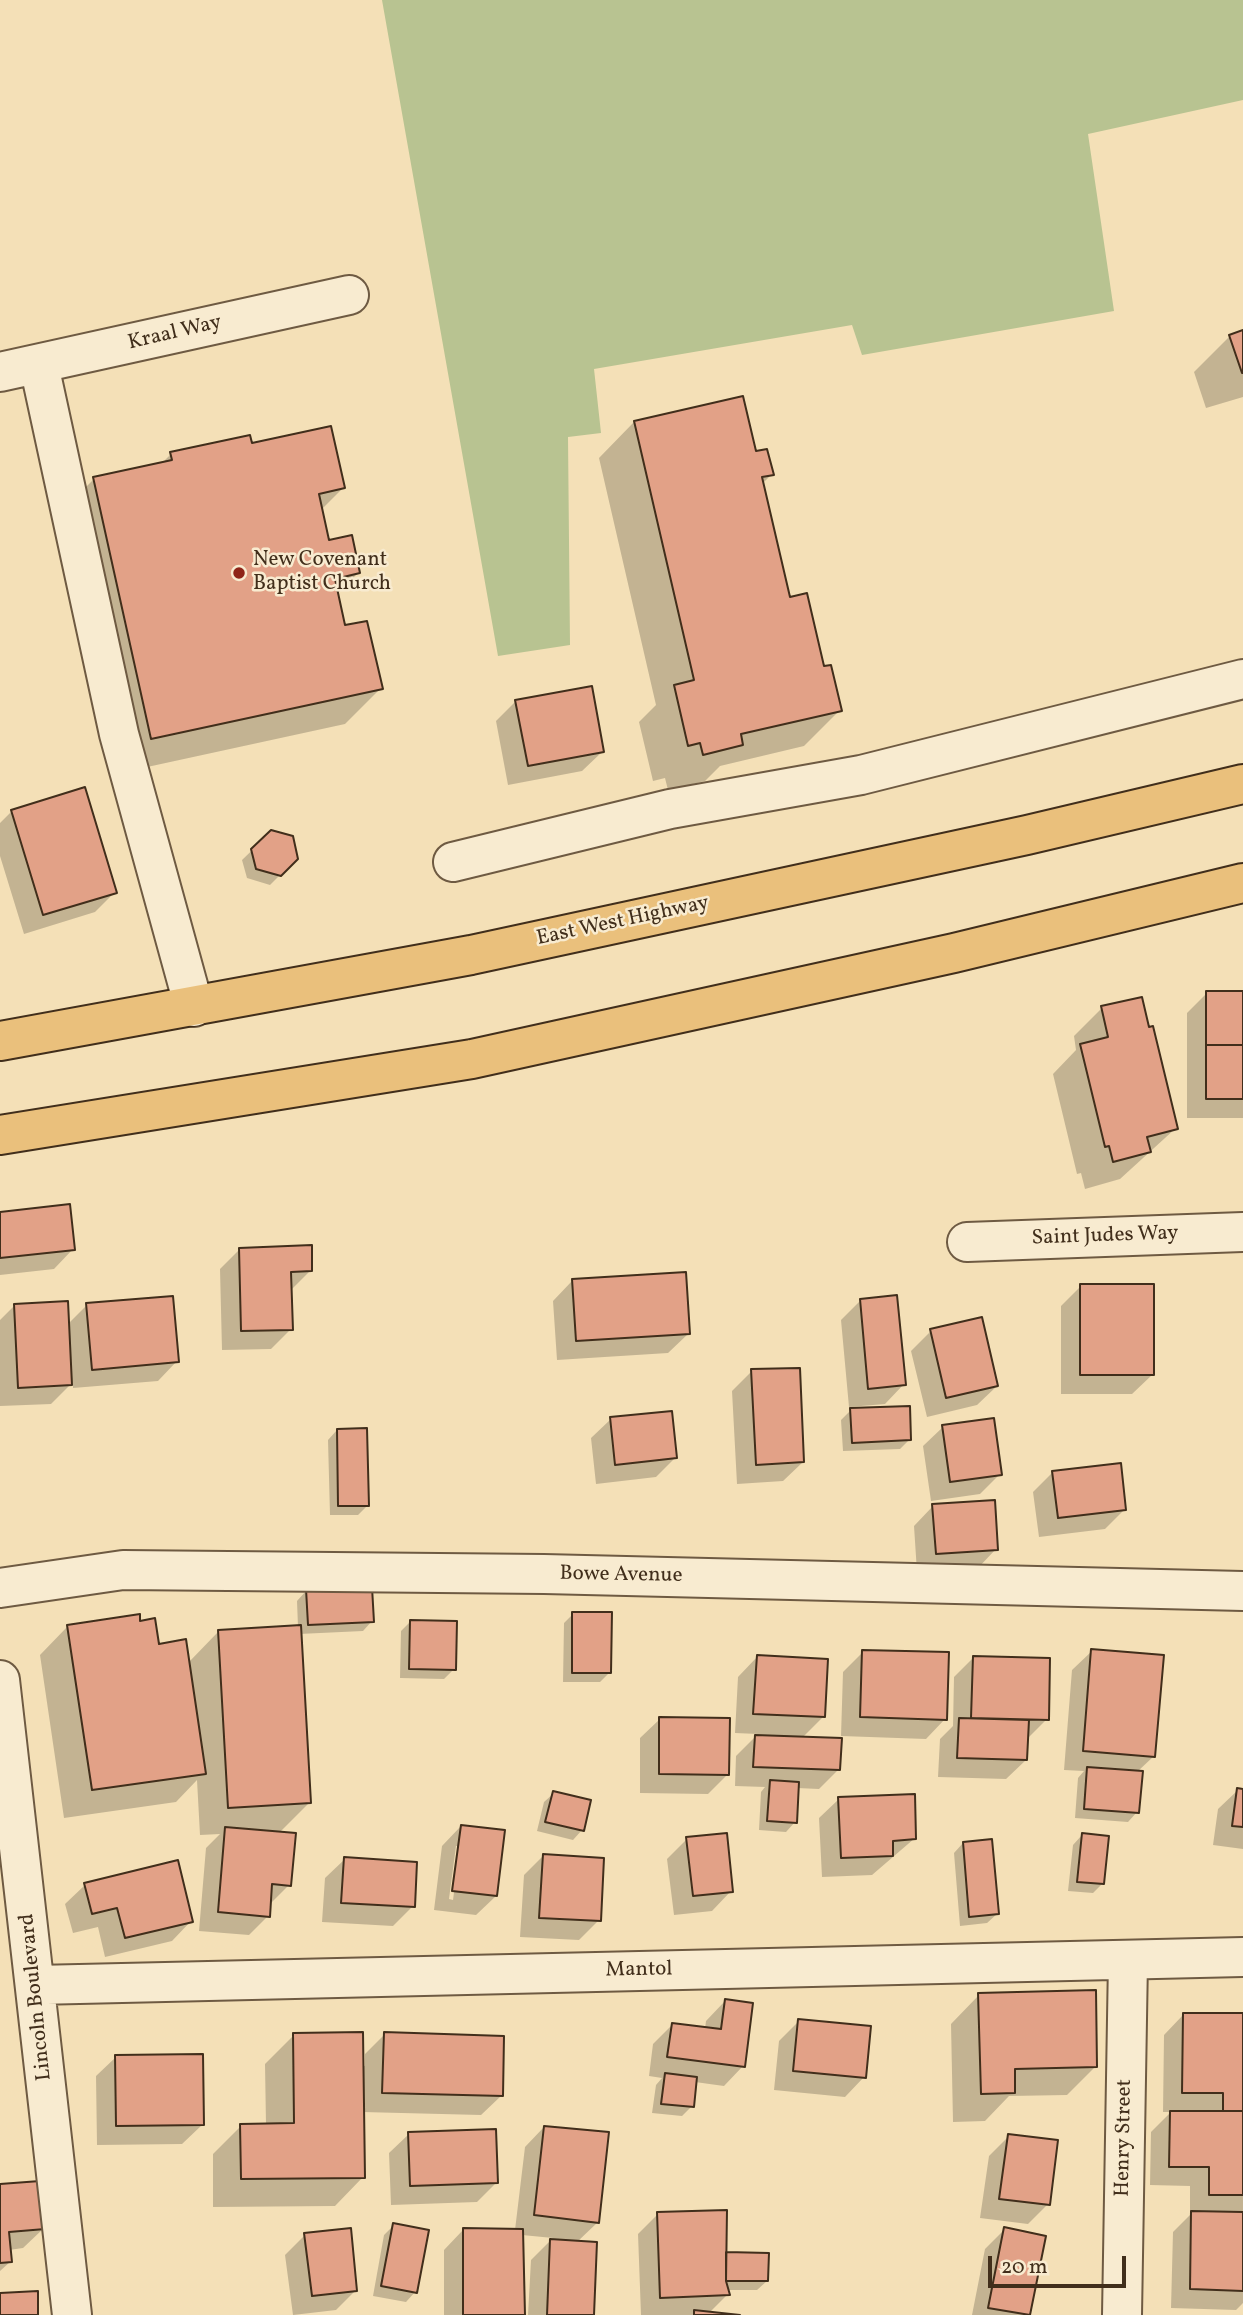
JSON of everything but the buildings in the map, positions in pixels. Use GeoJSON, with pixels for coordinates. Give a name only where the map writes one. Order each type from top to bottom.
{"type":"FeatureCollection","features":[{"type":"Feature","properties":{"kind":"highway","name":"East West Highway"},"geometry":{"type":"LineString","coordinates":[[0,1041],[471,955],[1027,835],[1243,784]]}},
{"type":"Feature","properties":{"kind":"highway"},"geometry":{"type":"LineString","coordinates":[[0,1135],[472,1059],[954,953],[1243,883]]}},
{"type":"Feature","properties":{"kind":"street","name":"Kraal Way"},"geometry":{"type":"LineString","coordinates":[[0,372],[349,295]]}},
{"type":"Feature","properties":{"kind":"street"},"geometry":{"type":"LineString","coordinates":[[38,365],[119,734],[194,1007]]}},
{"type":"Feature","properties":{"kind":"street"},"geometry":{"type":"LineString","coordinates":[[453,862],[670,809],[860,775],[1243,679]]}},
{"type":"Feature","properties":{"kind":"street","name":"Saint Judes Way"},"geometry":{"type":"LineString","coordinates":[[967,1242],[1243,1232]]}},
{"type":"Feature","properties":{"kind":"street","name":"Bowe Avenue"},"geometry":{"type":"LineString","coordinates":[[0,1588],[137,1570],[558,1574],[1243,1591]]}},
{"type":"Feature","properties":{"kind":"street","name":"Lincoln Boulevard"},"geometry":{"type":"LineString","coordinates":[[0,1680],[72,2315]]}},
{"type":"Feature","properties":{"kind":"street","name":"Mantol"},"geometry":{"type":"LineString","coordinates":[[36,1985],[1243,1957]]}},
{"type":"Feature","properties":{"kind":"street","name":"Henry Street"},"geometry":{"type":"LineString","coordinates":[[1122,2315],[1128,1960]]}},
{"type":"Feature","properties":{"kind":"green space"},"geometry":{"type":"Polygon","coordinates":[[[382,0],[1243,0],[1243,100],[1088,134],[1114,311],[862,355],[852,325],[594,369],[601,433],[568,437],[570,645],[498,656],[382,0]]]}},
{"type":"Feature","properties":{"kind":"place","name":"New Covenant Baptist Church"},"geometry":{"type":"Point","coordinates":[239,573]}}]}
